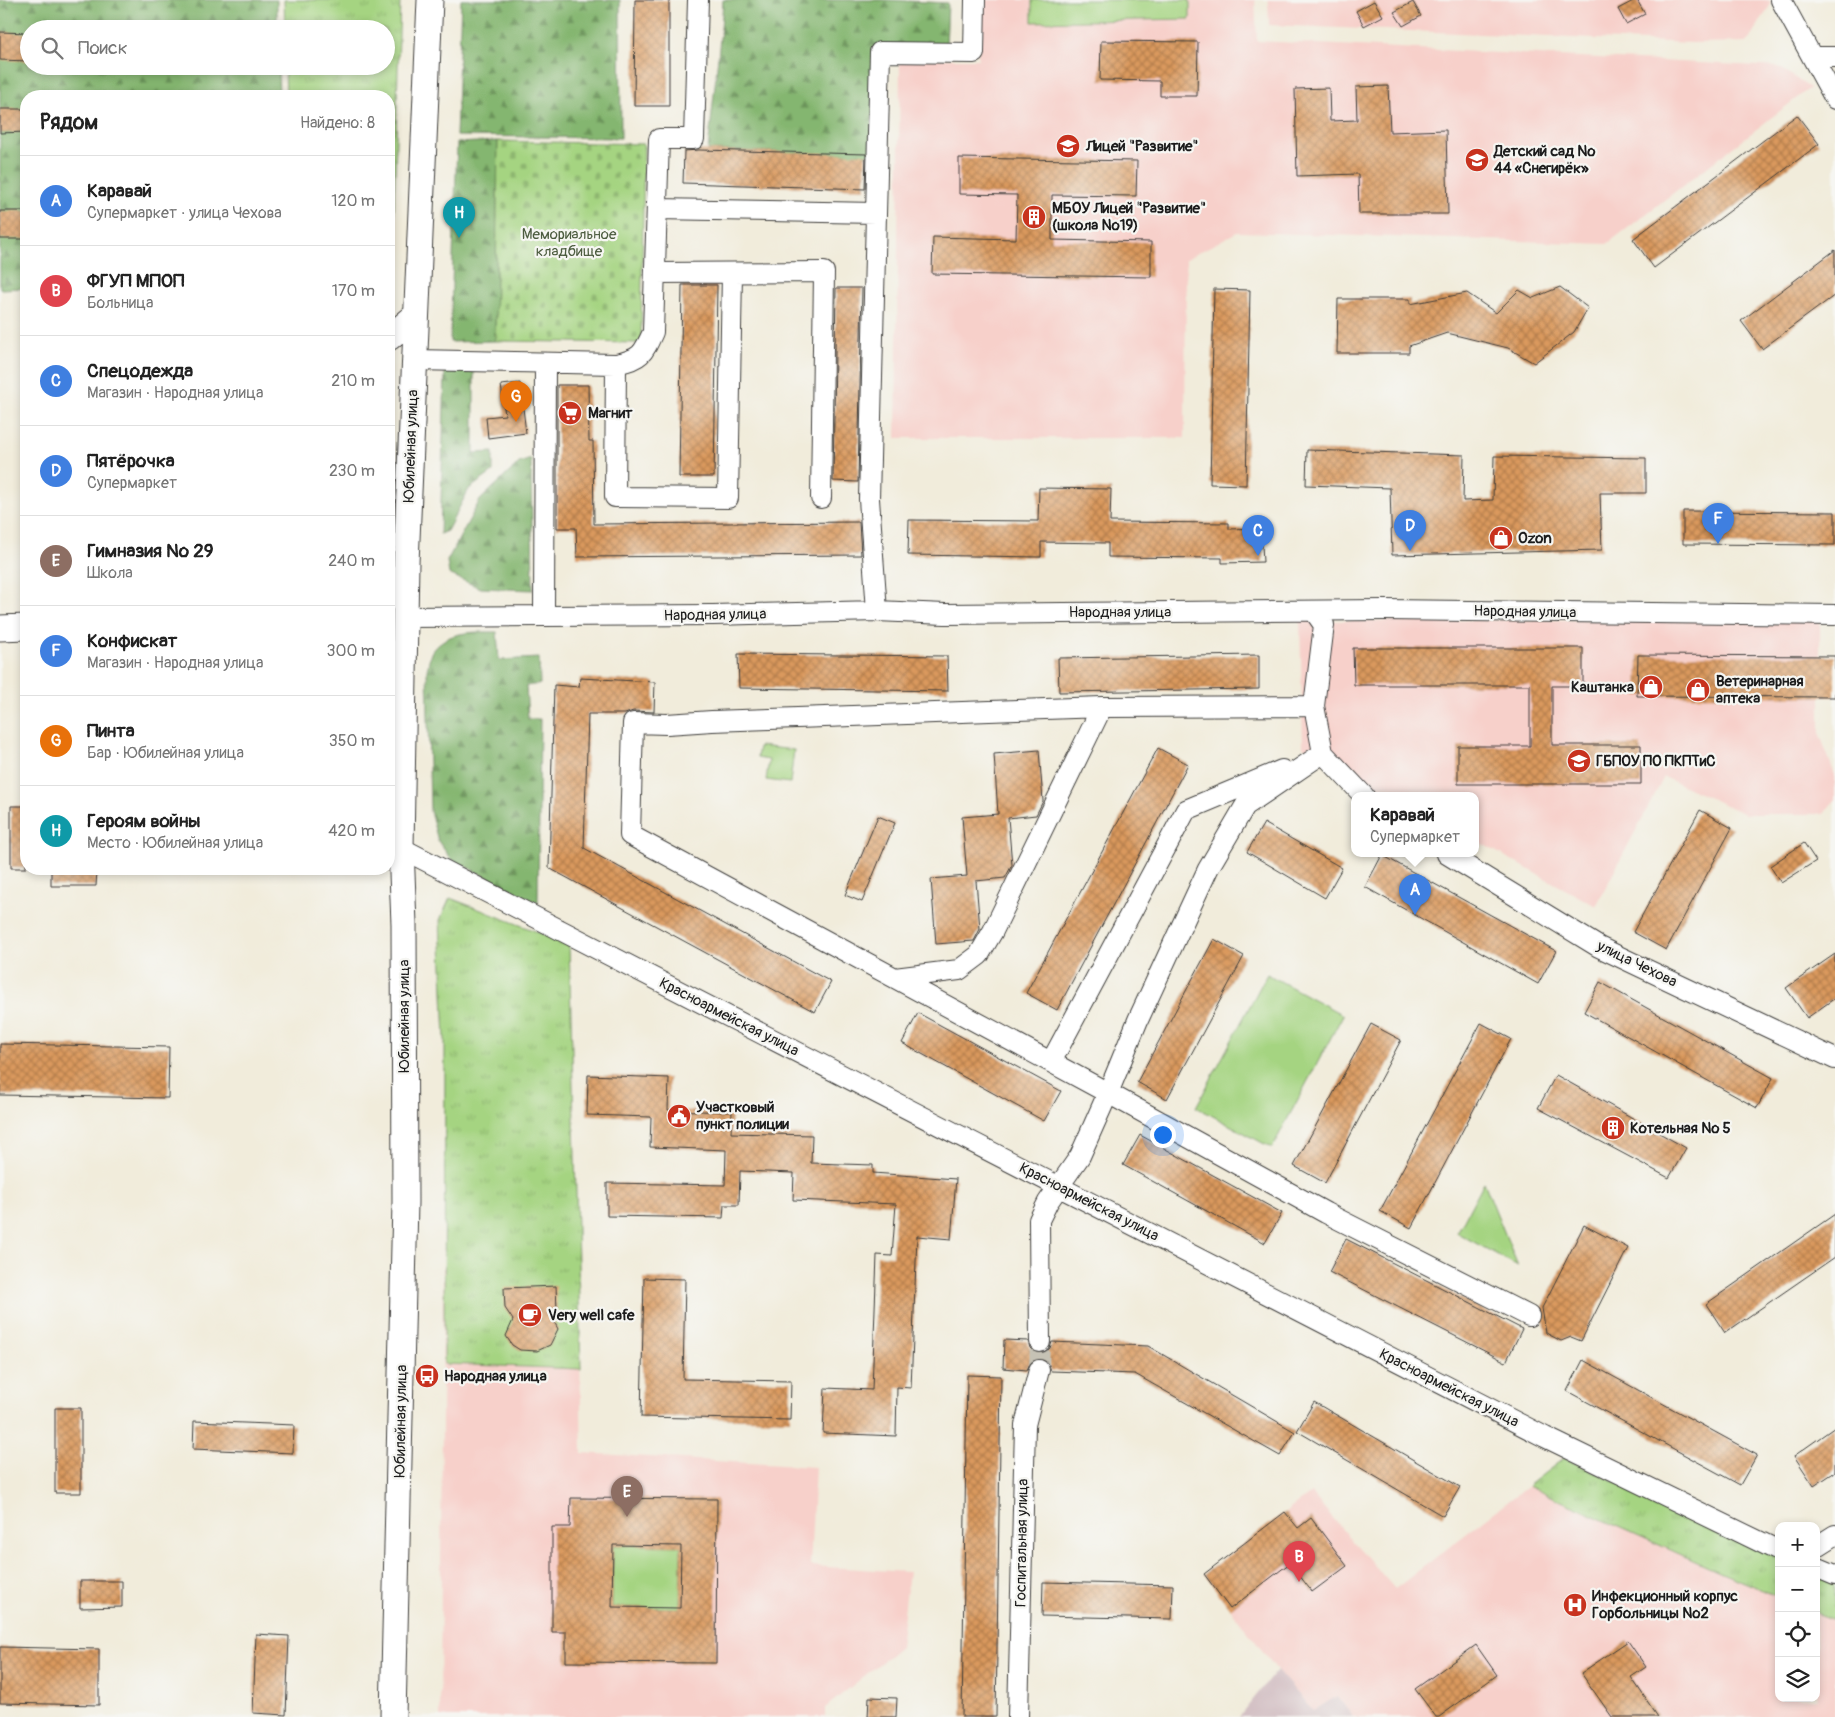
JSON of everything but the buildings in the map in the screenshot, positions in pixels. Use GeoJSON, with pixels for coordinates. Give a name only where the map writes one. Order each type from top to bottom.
{"type":"FeatureCollection","features":[{"type":"Feature","properties":{"kind":"main road","name":"Юбилейная улица"},"geometry":{"type":"LineString","coordinates":[[393,1717],[405,1202],[404,924],[397,618],[406,563],[430,0]]}},
{"type":"Feature","properties":{"kind":"main road"},"geometry":{"type":"LineString","coordinates":[[395,333],[416,315]]}},
{"type":"Feature","properties":{"kind":"main road"},"geometry":{"type":"LineString","coordinates":[[0,628],[20,627]]}},
{"type":"Feature","properties":{"kind":"street"},"geometry":{"type":"LineString","coordinates":[[414,360],[616,364],[631,361],[645,352],[653,332],[659,140],[694,139],[698,0]]}},
{"type":"Feature","properties":{"kind":"street"},"geometry":{"type":"LineString","coordinates":[[878,611],[869,499],[880,52],[974,53],[975,0]]}},
{"type":"Feature","properties":{"kind":"street"},"geometry":{"type":"LineString","coordinates":[[1781,0],[1835,99]]}},
{"type":"Feature","properties":{"kind":"street"},"geometry":{"type":"LineString","coordinates":[[1812,57],[1835,57]]}},
{"type":"Feature","properties":{"kind":"street"},"geometry":{"type":"LineString","coordinates":[[657,209],[876,213]]}},
{"type":"Feature","properties":{"kind":"street"},"geometry":{"type":"LineString","coordinates":[[655,273],[824,272],[821,498]]}},
{"type":"Feature","properties":{"kind":"street"},"geometry":{"type":"LineString","coordinates":[[616,364],[614,497],[728,498],[732,273]]}},
{"type":"Feature","properties":{"kind":"street"},"geometry":{"type":"LineString","coordinates":[[544,616],[545,363]]}},
{"type":"Feature","properties":{"kind":"street","name":"Народная улица"},"geometry":{"type":"LineString","coordinates":[[397,618],[713,615],[878,611],[945,614],[1384,610],[1835,615]]}},
{"type":"Feature","properties":{"kind":"street"},"geometry":{"type":"LineString","coordinates":[[1314,611],[1324,625],[1314,706],[1322,753],[1360,792]]}},
{"type":"Feature","properties":{"kind":"street"},"geometry":{"type":"LineString","coordinates":[[1314,706],[1102,708],[667,724],[633,723],[630,835],[1326,1213],[1529,1316]]}},
{"type":"Feature","properties":{"kind":"street"},"geometry":{"type":"LineString","coordinates":[[895,978],[959,970],[979,955],[993,931],[1102,708]]}},
{"type":"Feature","properties":{"kind":"street"},"geometry":{"type":"LineString","coordinates":[[1051,1062],[1186,810],[1322,753]]}},
{"type":"Feature","properties":{"kind":"street"},"geometry":{"type":"LineString","coordinates":[[1040,1342],[1039,1220],[1048,1202],[1080,1156],[1138,1020],[1208,869],[1245,806],[1322,753]]}},
{"type":"Feature","properties":{"kind":"street","name":"Красноармейская улица"},"geometry":{"type":"LineString","coordinates":[[401,848],[1545,1438],[1775,1550]]}},
{"type":"Feature","properties":{"kind":"street","name":"улица Чехова"},"geometry":{"type":"LineString","coordinates":[[1452,857],[1599,947],[1835,1060]]}},
{"type":"Feature","properties":{"kind":"street","name":"Госпитальная улица"},"geometry":{"type":"LineString","coordinates":[[1018,1717],[1025,1425],[1039,1370]]}},
{"type":"Feature","properties":{"kind":"street"},"geometry":{"type":"LineString","coordinates":[[1820,1544],[1835,1535]]}},
{"type":"Feature","properties":{"kind":"street"},"geometry":{"type":"LineString","coordinates":[[1820,1569],[1835,1576]]}},
{"type":"Feature","properties":{"kind":"shaded area"},"geometry":{"type":"Polygon","coordinates":[[[980,0],[1255,0],[1257,41],[1779,67],[1810,88],[1607,244],[1237,232],[1186,259],[1185,438],[896,438],[900,59],[978,59],[980,0]]]}},
{"type":"Feature","properties":{"kind":"shaded area"},"geometry":{"type":"Polygon","coordinates":[[[1268,0],[1768,0],[1771,4],[1748,42],[1692,43],[1269,25],[1268,0]]]}},
{"type":"Feature","properties":{"kind":"shaded area","name":"ГБПОУ ПО ПКПТиС"},"geometry":{"type":"Polygon","coordinates":[[[1820,619],[1820,735],[1835,775],[1835,799],[1824,814],[1745,814],[1664,777],[1596,906],[1479,842],[1479,792],[1387,792],[1303,747],[1300,621],[1820,619]]]}},
{"type":"Feature","properties":{"kind":"shaded area"},"geometry":{"type":"Polygon","coordinates":[[[443,1268],[578,1271],[582,1453],[815,1467],[810,1566],[909,1572],[900,1647],[825,1708],[825,1717],[440,1717],[443,1268]]]}},
{"type":"Feature","properties":{"kind":"shaded area","name":"Инфекционный корпус Горбольницы №2"},"geometry":{"type":"Polygon","coordinates":[[[1528,1486],[1775,1595],[1775,1702],[1820,1702],[1820,1614],[1835,1620],[1835,1717],[1353,1717],[1337,1696],[1313,1711],[1277,1670],[1204,1574],[1311,1493],[1395,1589],[1528,1486]]]}},
{"type":"Feature","properties":{"kind":"shaded area"},"geometry":{"type":"Polygon","coordinates":[[[1277,1670],[1313,1711],[1337,1696],[1353,1717],[1239,1717],[1277,1670]]]}},
{"type":"Feature","properties":{"kind":"green space"},"geometry":{"type":"Polygon","coordinates":[[[0,0],[277,0],[277,20],[20,20],[20,75],[278,75],[279,90],[20,90],[20,288],[0,289],[0,0]]]}},
{"type":"Feature","properties":{"kind":"green space"},"geometry":{"type":"Polygon","coordinates":[[[284,0],[400,0],[395,174],[395,90],[286,90],[285,75],[395,75],[395,20],[285,20],[284,0]]]}},
{"type":"Feature","properties":{"kind":"green space"},"geometry":{"type":"Polygon","coordinates":[[[461,0],[620,0],[621,138],[456,136],[461,0]]]}},
{"type":"Feature","properties":{"kind":"green space"},"geometry":{"type":"Polygon","coordinates":[[[723,0],[886,0],[948,3],[946,47],[875,47],[872,155],[708,150],[723,0]]]}},
{"type":"Feature","properties":{"kind":"green space"},"geometry":{"type":"Polygon","coordinates":[[[1032,0],[1190,0],[1190,19],[1032,22],[1032,0]]]}},
{"type":"Feature","properties":{"kind":"green space"},"geometry":{"type":"Polygon","coordinates":[[[498,141],[495,341],[450,342],[457,143],[498,141]]]}},
{"type":"Feature","properties":{"kind":"green space","name":"Мемориальное кладбище"},"geometry":{"type":"Polygon","coordinates":[[[498,141],[644,144],[641,343],[495,341],[498,141]]]}},
{"type":"Feature","properties":{"kind":"green space"},"geometry":{"type":"Polygon","coordinates":[[[474,371],[474,453],[493,452],[493,472],[469,489],[447,531],[440,534],[445,372],[474,371]]]}},
{"type":"Feature","properties":{"kind":"green space"},"geometry":{"type":"Polygon","coordinates":[[[531,459],[533,590],[480,588],[449,574],[447,561],[480,500],[519,463],[531,459]]]}},
{"type":"Feature","properties":{"kind":"green space"},"geometry":{"type":"Polygon","coordinates":[[[471,632],[497,632],[499,660],[539,658],[540,684],[526,686],[528,719],[540,719],[538,903],[451,859],[438,841],[430,811],[427,670],[431,653],[438,644],[453,636],[471,632]]]}},
{"type":"Feature","properties":{"kind":"green space"},"geometry":{"type":"Polygon","coordinates":[[[759,746],[794,750],[790,783],[766,780],[769,760],[757,758],[759,746]]]}},
{"type":"Feature","properties":{"kind":"green space"},"geometry":{"type":"Polygon","coordinates":[[[450,898],[569,944],[581,1369],[444,1364],[445,1040],[440,920],[450,898]]]}},
{"type":"Feature","properties":{"kind":"green space"},"geometry":{"type":"Polygon","coordinates":[[[1267,974],[1343,1015],[1272,1148],[1196,1107],[1267,974]]]}},
{"type":"Feature","properties":{"kind":"green space"},"geometry":{"type":"Polygon","coordinates":[[[1484,1182],[1518,1266],[1457,1233],[1484,1182]]]}},
{"type":"Feature","properties":{"kind":"green space"},"geometry":{"type":"Polygon","coordinates":[[[1564,1458],[1775,1553],[1775,1595],[1724,1574],[1528,1486],[1564,1458]]]}},
{"type":"Feature","properties":{"kind":"green space"},"geometry":{"type":"Polygon","coordinates":[[[613,1545],[681,1546],[680,1608],[612,1607],[613,1545]]]}},
{"type":"Feature","properties":{"kind":"green space"},"geometry":{"type":"Polygon","coordinates":[[[1820,1574],[1835,1581],[1835,1620],[1820,1614],[1820,1574]]]}},
{"type":"Feature","properties":{"kind":"tunnel"},"geometry":{"type":"LineString","coordinates":[[1039,1370],[1040,1342]]}},
{"type":"Feature","properties":{"kind":"place","name":"Лицей \"Развитие\""},"geometry":{"type":"Point","coordinates":[1068,146]}},
{"type":"Feature","properties":{"kind":"place","name":"Детский сад № 44 «Снегирёк»"},"geometry":{"type":"Point","coordinates":[1477,160]}},
{"type":"Feature","properties":{"kind":"place","name":"МБОУ Лицей \"Развитие\" (школа №19)"},"geometry":{"type":"Point","coordinates":[1034,217]}},
{"type":"Feature","properties":{"kind":"place","name":"Героям войны"},"geometry":{"type":"Point","coordinates":[459,238]}},
{"type":"Feature","properties":{"kind":"place","name":"Магнит"},"geometry":{"type":"Point","coordinates":[570,413]}},
{"type":"Feature","properties":{"kind":"place","name":"Пинта"},"geometry":{"type":"Point","coordinates":[516,422]}},
{"type":"Feature","properties":{"kind":"place","name":"Ozon"},"geometry":{"type":"Point","coordinates":[1501,538]}},
{"type":"Feature","properties":{"kind":"place","name":"Конфискат"},"geometry":{"type":"Point","coordinates":[1718,544]}},
{"type":"Feature","properties":{"kind":"place","name":"Пятёрочка"},"geometry":{"type":"Point","coordinates":[1410,551]}},
{"type":"Feature","properties":{"kind":"place","name":"Спецодежда"},"geometry":{"type":"Point","coordinates":[1258,556]}},
{"type":"Feature","properties":{"kind":"place","name":"Каштанка"},"geometry":{"type":"Point","coordinates":[1651,687]}},
{"type":"Feature","properties":{"kind":"place","name":"Ветеринарная аптека"},"geometry":{"type":"Point","coordinates":[1698,690]}},
{"type":"Feature","properties":{"kind":"place","name":"ГБПОУ ПО ПКПТиС"},"geometry":{"type":"Point","coordinates":[1579,761]}},
{"type":"Feature","properties":{"kind":"place","name":"Каравай"},"geometry":{"type":"Point","coordinates":[1415,915]}},
{"type":"Feature","properties":{"kind":"place","name":"Участковый пункт полиции"},"geometry":{"type":"Point","coordinates":[679,1116]}},
{"type":"Feature","properties":{"kind":"place","name":"Котельная № 5"},"geometry":{"type":"Point","coordinates":[1613,1128]}},
{"type":"Feature","properties":{"kind":"place","name":"Very well cafe"},"geometry":{"type":"Point","coordinates":[530,1315]}},
{"type":"Feature","properties":{"kind":"place","name":"Народная улица"},"geometry":{"type":"Point","coordinates":[427,1376]}},
{"type":"Feature","properties":{"kind":"place","name":"Гимназия № 29"},"geometry":{"type":"Point","coordinates":[627,1517]}},
{"type":"Feature","properties":{"kind":"place","name":"ФГУП МПОП"},"geometry":{"type":"Point","coordinates":[1299,1582]}},
{"type":"Feature","properties":{"kind":"place","name":"Инфекционный корпус Горбольницы №2"},"geometry":{"type":"Point","coordinates":[1575,1605]}}]}
